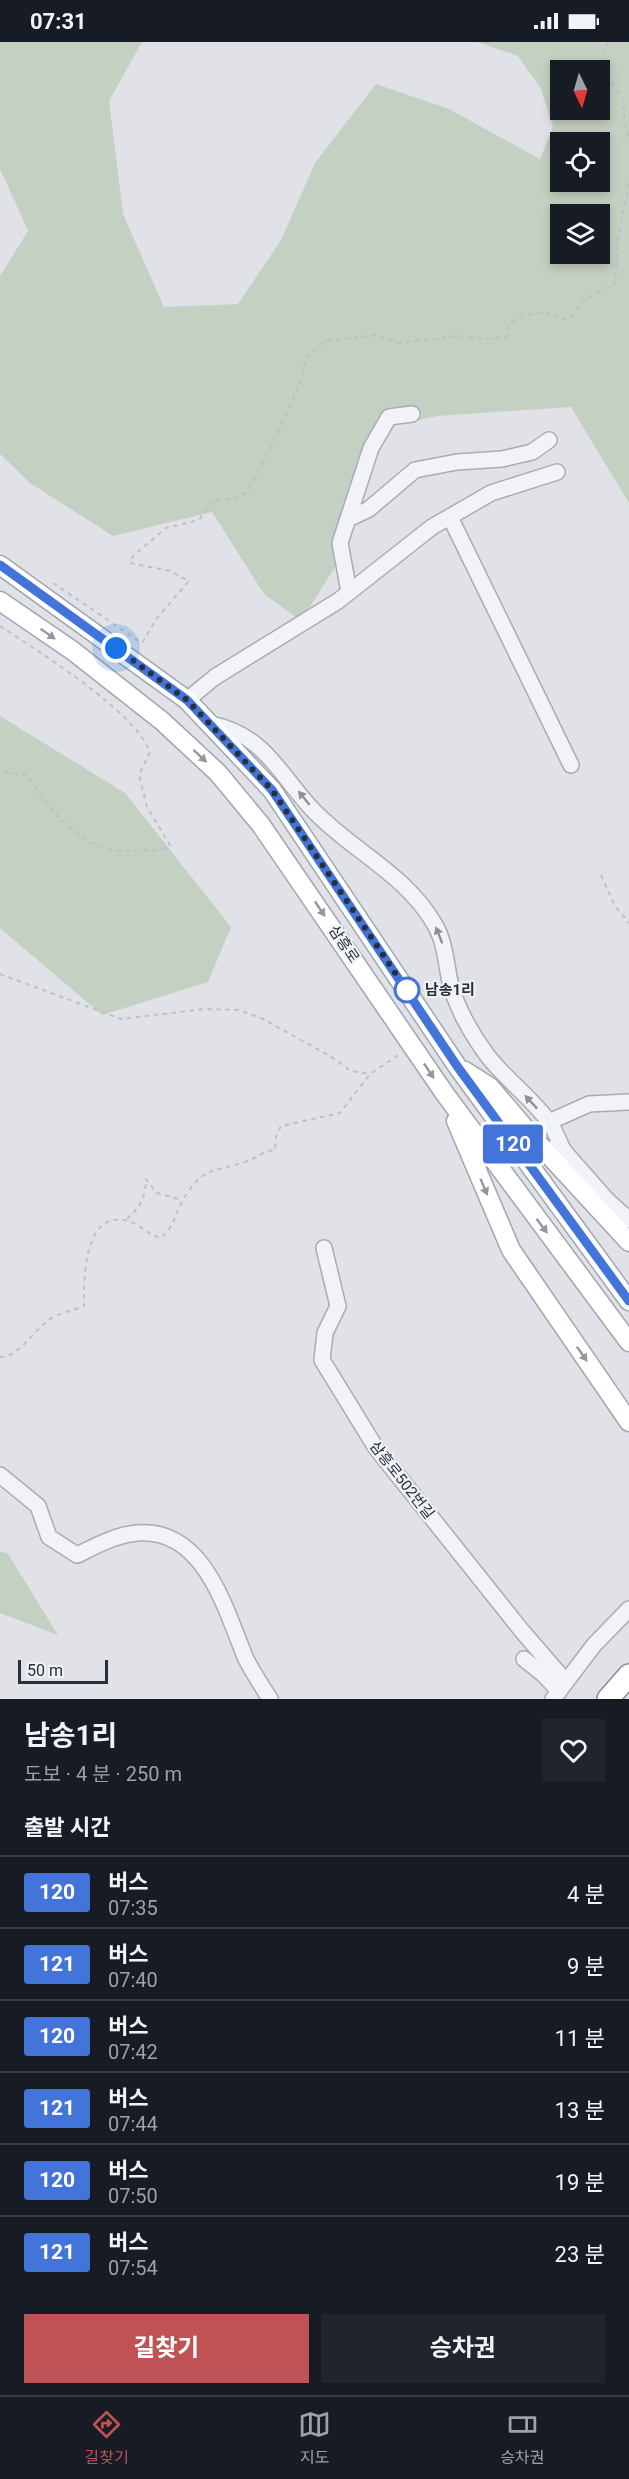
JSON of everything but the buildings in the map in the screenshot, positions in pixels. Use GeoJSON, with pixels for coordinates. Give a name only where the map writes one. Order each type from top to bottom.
{"type":"FeatureCollection","features":[{"type":"Feature","properties":{"kind":"highway"},"geometry":{"type":"LineString","coordinates":[[608,1699],[629,1675]]}},
{"type":"Feature","properties":{"kind":"main road","name":"삼흥로"},"geometry":{"type":"LineString","coordinates":[[0,565],[187,700],[272,790],[457,1066],[629,1301]]}},
{"type":"Feature","properties":{"kind":"main road","name":"삼흥로"},"geometry":{"type":"LineString","coordinates":[[0,601],[73,651],[162,721],[218,772],[261,825],[445,1094],[629,1342]]}},
{"type":"Feature","properties":{"kind":"main road"},"geometry":{"type":"LineString","coordinates":[[457,1066],[490,1087],[535,1140],[629,1242]]}},
{"type":"Feature","properties":{"kind":"main road"},"geometry":{"type":"LineString","coordinates":[[445,1094],[511,1250],[629,1422]]}},
{"type":"Feature","properties":{"kind":"street"},"geometry":{"type":"LineString","coordinates":[[349,592],[340,543],[371,448],[389,417],[412,414]]}},
{"type":"Feature","properties":{"kind":"street"},"geometry":{"type":"LineString","coordinates":[[348,519],[369,509],[415,470],[458,462],[502,459],[532,452],[549,440]]}},
{"type":"Feature","properties":{"kind":"street"},"geometry":{"type":"LineString","coordinates":[[187,700],[215,677],[349,592],[432,527],[491,493],[556,471]]}},
{"type":"Feature","properties":{"kind":"street"},"geometry":{"type":"LineString","coordinates":[[450,517],[570,765]]}},
{"type":"Feature","properties":{"kind":"street"},"geometry":{"type":"LineString","coordinates":[[211,724],[233,729],[269,755],[314,810],[414,895],[436,926],[445,950],[450,984],[469,1026],[487,1055],[549,1122],[563,1150],[607,1200],[629,1220]]}},
{"type":"Feature","properties":{"kind":"street"},"geometry":{"type":"LineString","coordinates":[[549,1122],[589,1104],[629,1102]]}},
{"type":"Feature","properties":{"kind":"street"},"geometry":{"type":"LineString","coordinates":[[535,1140],[563,1150]]}},
{"type":"Feature","properties":{"kind":"street","name":"삼흥로502번길"},"geometry":{"type":"LineString","coordinates":[[324,1248],[338,1306],[325,1333],[322,1360],[376,1448],[522,1631],[559,1691]]}},
{"type":"Feature","properties":{"kind":"street"},"geometry":{"type":"LineString","coordinates":[[0,1475],[38,1506],[50,1537],[76,1555],[114,1537],[139,1532],[178,1542],[197,1559],[223,1599],[247,1661],[270,1699]]}},
{"type":"Feature","properties":{"kind":"street"},"geometry":{"type":"LineString","coordinates":[[524,1659],[559,1691],[594,1646],[629,1609]]}},
{"type":"Feature","properties":{"kind":"path"},"geometry":{"type":"LineString","coordinates":[[608,42],[600,65],[623,98],[629,139]]}},
{"type":"Feature","properties":{"kind":"path"},"geometry":{"type":"LineString","coordinates":[[47,579],[142,643],[157,618],[189,581],[170,571],[130,563],[132,556],[166,528],[199,519],[212,501],[237,498],[246,493],[272,447],[302,379],[306,360],[324,341],[376,335],[397,343],[459,336],[488,339],[506,337],[509,324],[532,314],[550,312],[562,320],[572,316],[583,301],[615,282],[618,237],[629,183]]}},
{"type":"Feature","properties":{"kind":"path"},"geometry":{"type":"LineString","coordinates":[[0,626],[99,696],[145,737],[150,752],[140,775],[147,807],[170,845],[161,850],[106,849],[80,833],[51,810],[42,801],[28,775],[0,772]]}},
{"type":"Feature","properties":{"kind":"path"},"geometry":{"type":"LineString","coordinates":[[601,875],[615,906],[629,923]]}},
{"type":"Feature","properties":{"kind":"path"},"geometry":{"type":"LineString","coordinates":[[0,974],[121,1019],[204,1009],[239,1010],[263,1019],[330,1056],[351,1071],[370,1074]]}},
{"type":"Feature","properties":{"kind":"path"},"geometry":{"type":"LineString","coordinates":[[0,1357],[7,1357],[15,1351],[52,1318],[84,1306],[82,1276],[90,1245],[100,1227],[113,1220],[126,1220],[152,1236],[161,1238],[170,1230],[182,1200],[195,1182],[212,1169],[245,1162],[275,1150],[276,1136],[281,1126],[340,1113],[370,1074],[413,1046]]}},
{"type":"Feature","properties":{"kind":"path"},"geometry":{"type":"LineString","coordinates":[[126,1220],[141,1206],[146,1196],[146,1179],[157,1193],[182,1200]]}},
{"type":"Feature","properties":{"kind":"green space"},"geometry":{"type":"Polygon","coordinates":[[[0,42],[142,42],[109,101],[123,214],[164,307],[238,304],[281,240],[315,163],[376,84],[449,109],[540,159],[550,134],[550,192],[610,192],[610,132],[551,132],[553,127],[551,120],[610,120],[610,60],[550,60],[550,118],[541,89],[518,56],[477,42],[629,42],[629,503],[571,407],[437,416],[383,428],[342,556],[301,621],[264,594],[212,512],[113,536],[30,483],[0,454],[0,276],[28,231],[0,169],[0,42]]]}},
{"type":"Feature","properties":{"kind":"green space"},"geometry":{"type":"Polygon","coordinates":[[[0,716],[125,793],[231,927],[208,982],[102,1015],[0,928],[0,716]]]}},
{"type":"Feature","properties":{"kind":"green space"},"geometry":{"type":"Polygon","coordinates":[[[0,1551],[8,1554],[58,1635],[0,1613],[0,1551]]]}},
{"type":"Feature","properties":{"kind":"bus line","name":"120"},"geometry":{"type":"LineString","coordinates":[[0,565],[187,700],[272,790],[457,1066],[629,1301]]}},
{"type":"Feature","properties":{"kind":"place","name":"남송1리"},"geometry":{"type":"Point","coordinates":[407,990]}},
{"type":"Feature","properties":{"kind":"route"},"geometry":{"type":"LineString","coordinates":[[116,648],[187,700],[272,790],[408,992],[407,990]]}}]}
